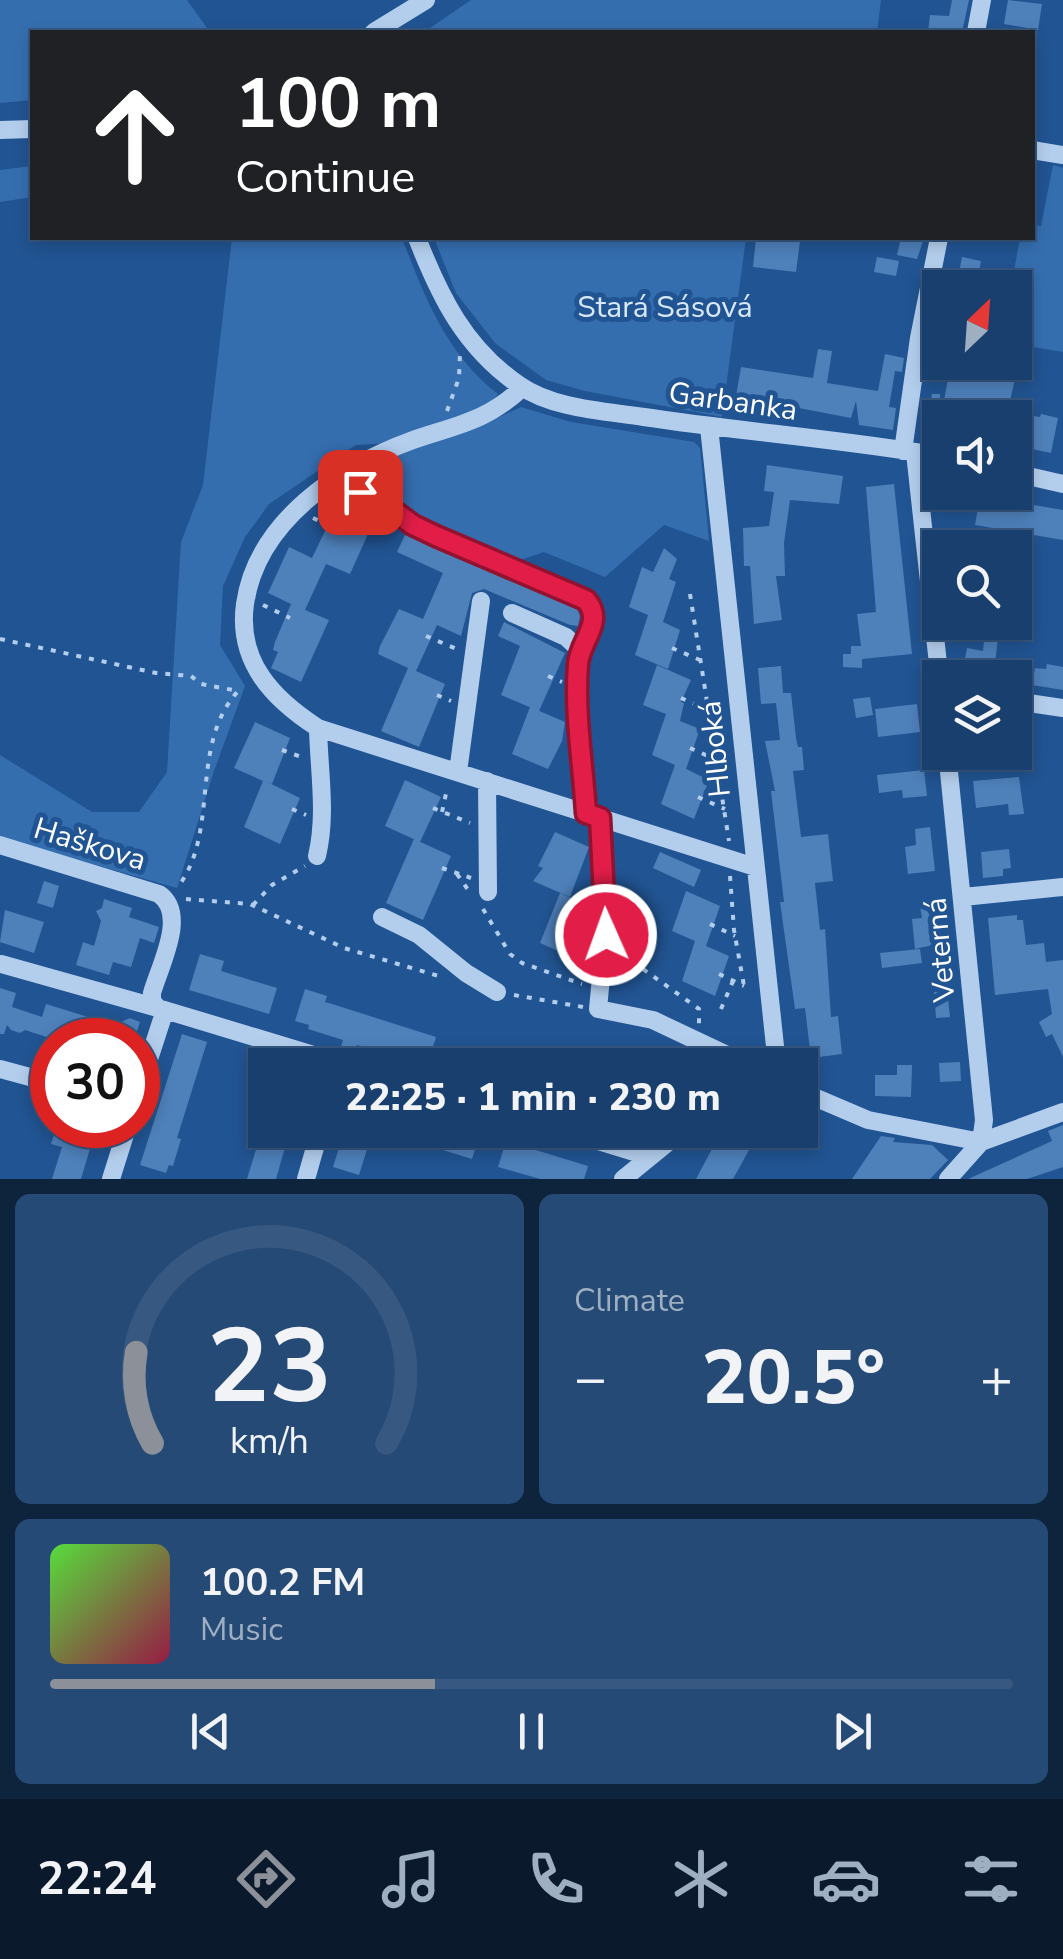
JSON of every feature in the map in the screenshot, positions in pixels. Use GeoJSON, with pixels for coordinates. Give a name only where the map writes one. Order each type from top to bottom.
{"type":"FeatureCollection","features":[{"type":"Feature","properties":{"kind":"street"},"geometry":{"type":"LineString","coordinates":[[377,30],[426,0]]}},
{"type":"Feature","properties":{"kind":"street"},"geometry":{"type":"LineString","coordinates":[[976,30],[982,0]]}},
{"type":"Feature","properties":{"kind":"street"},"geometry":{"type":"LineString","coordinates":[[0,130],[30,129]]}},
{"type":"Feature","properties":{"kind":"street"},"geometry":{"type":"LineString","coordinates":[[1035,150],[1063,155]]}},
{"type":"Feature","properties":{"kind":"street"},"geometry":{"type":"LineString","coordinates":[[418,240],[439,294],[464,334],[522,388],[484,418],[382,455],[333,482],[286,518],[254,568],[246,597],[245,639],[254,668],[271,692],[318,728],[755,867]]}},
{"type":"Feature","properties":{"kind":"street"},"geometry":{"type":"LineString","coordinates":[[937,660],[909,452],[919,338],[939,240]]}},
{"type":"Feature","properties":{"kind":"street","name":"Garbanka"},"geometry":{"type":"LineString","coordinates":[[522,388],[590,409],[922,454]]}},
{"type":"Feature","properties":{"kind":"street","name":"Hlboká"},"geometry":{"type":"LineString","coordinates":[[709,427],[775,1048]]}},
{"type":"Feature","properties":{"kind":"street"},"geometry":{"type":"LineString","coordinates":[[379,500],[376,483],[382,455]]}},
{"type":"Feature","properties":{"kind":"street"},"geometry":{"type":"LineString","coordinates":[[1032,477],[1063,484]]}},
{"type":"Feature","properties":{"kind":"street"},"geometry":{"type":"LineString","coordinates":[[360,492],[379,500],[424,531],[586,600],[592,607],[595,619],[580,650],[578,678],[606,935],[600,999],[715,1048]]}},
{"type":"Feature","properties":{"kind":"street"},"geometry":{"type":"LineString","coordinates":[[452,771],[481,601]]}},
{"type":"Feature","properties":{"kind":"street"},"geometry":{"type":"LineString","coordinates":[[512,613],[566,637],[580,650]]}},
{"type":"Feature","properties":{"kind":"street"},"geometry":{"type":"LineString","coordinates":[[1032,703],[1063,708]]}},
{"type":"Feature","properties":{"kind":"street"},"geometry":{"type":"LineString","coordinates":[[316,856],[324,811],[318,728]]}},
{"type":"Feature","properties":{"kind":"street","name":"Veterná"},"geometry":{"type":"LineString","coordinates":[[950,770],[984,1120],[981,1142]]}},
{"type":"Feature","properties":{"kind":"street"},"geometry":{"type":"LineString","coordinates":[[480,898],[487,782]]}},
{"type":"Feature","properties":{"kind":"street","name":"Haškova"},"geometry":{"type":"LineString","coordinates":[[0,846],[167,900],[174,918],[152,993],[152,1001],[161,1009],[159,1018]]}},
{"type":"Feature","properties":{"kind":"street"},"geometry":{"type":"LineString","coordinates":[[963,898],[1063,887]]}},
{"type":"Feature","properties":{"kind":"street"},"geometry":{"type":"LineString","coordinates":[[382,917],[419,935],[496,992]]}},
{"type":"Feature","properties":{"kind":"street"},"geometry":{"type":"LineString","coordinates":[[1,964],[289,1048]]}},
{"type":"Feature","properties":{"kind":"street"},"geometry":{"type":"LineString","coordinates":[[0,1069],[30,1077]]}},
{"type":"Feature","properties":{"kind":"street"},"geometry":{"type":"LineString","coordinates":[[818,1099],[868,1120],[981,1142]]}},
{"type":"Feature","properties":{"kind":"street"},"geometry":{"type":"LineString","coordinates":[[948,1179],[981,1142],[1063,1112]]}},
{"type":"Feature","properties":{"kind":"street"},"geometry":{"type":"LineString","coordinates":[[111,1179],[121,1148]]}},
{"type":"Feature","properties":{"kind":"street"},"geometry":{"type":"LineString","coordinates":[[306,1179],[315,1148]]}},
{"type":"Feature","properties":{"kind":"street"},"geometry":{"type":"LineString","coordinates":[[621,1148],[650,1157]]}},
{"type":"Feature","properties":{"kind":"street"},"geometry":{"type":"LineString","coordinates":[[623,1179],[661,1148]]}},
{"type":"Feature","properties":{"kind":"path"},"geometry":{"type":"LineString","coordinates":[[430,435],[451,405],[459,378],[460,348]]}},
{"type":"Feature","properties":{"kind":"path"},"geometry":{"type":"LineString","coordinates":[[690,594],[725,809],[735,936],[744,986],[719,974]]}},
{"type":"Feature","properties":{"kind":"path"},"geometry":{"type":"LineString","coordinates":[[246,597],[290,618]]}},
{"type":"Feature","properties":{"kind":"path"},"geometry":{"type":"LineString","coordinates":[[426,636],[474,657]]}},
{"type":"Feature","properties":{"kind":"path"},"geometry":{"type":"LineString","coordinates":[[0,639],[156,673],[191,676],[201,684],[238,691],[221,715],[214,735],[192,867],[167,900]]}},
{"type":"Feature","properties":{"kind":"path"},"geometry":{"type":"LineString","coordinates":[[672,648],[701,661]]}},
{"type":"Feature","properties":{"kind":"path"},"geometry":{"type":"LineString","coordinates":[[680,698],[709,711]]}},
{"type":"Feature","properties":{"kind":"path"},"geometry":{"type":"LineString","coordinates":[[690,748],[717,760]]}},
{"type":"Feature","properties":{"kind":"path"},"geometry":{"type":"LineString","coordinates":[[442,812],[452,771]]}},
{"type":"Feature","properties":{"kind":"path"},"geometry":{"type":"LineString","coordinates":[[698,797],[725,809]]}},
{"type":"Feature","properties":{"kind":"path"},"geometry":{"type":"LineString","coordinates":[[433,808],[487,830]]}},
{"type":"Feature","properties":{"kind":"path"},"geometry":{"type":"LineString","coordinates":[[254,905],[272,886],[316,856]]}},
{"type":"Feature","properties":{"kind":"path"},"geometry":{"type":"LineString","coordinates":[[442,868],[469,878]]}},
{"type":"Feature","properties":{"kind":"path"},"geometry":{"type":"LineString","coordinates":[[457,874],[480,898],[510,954],[600,999]]}},
{"type":"Feature","properties":{"kind":"path"},"geometry":{"type":"LineString","coordinates":[[167,900],[221,900],[254,905],[344,948],[444,978]]}},
{"type":"Feature","properties":{"kind":"path"},"geometry":{"type":"LineString","coordinates":[[710,924],[735,936]]}},
{"type":"Feature","properties":{"kind":"path"},"geometry":{"type":"LineString","coordinates":[[606,935],[621,953],[698,1010],[699,1040]]}},
{"type":"Feature","properties":{"kind":"path"},"geometry":{"type":"LineString","coordinates":[[721,1009],[734,981]]}},
{"type":"Feature","properties":{"kind":"path"},"geometry":{"type":"LineString","coordinates":[[496,992],[600,999]]}},
{"type":"Feature","properties":{"kind":"green space"},"geometry":{"type":"Polygon","coordinates":[[[0,0],[187,0],[209,30],[30,30],[30,100],[0,103],[0,0]]]}},
{"type":"Feature","properties":{"kind":"green space"},"geometry":{"type":"Polygon","coordinates":[[[471,0],[881,0],[877,30],[427,30],[471,0]]]}},
{"type":"Feature","properties":{"kind":"green space"},"geometry":{"type":"Polygon","coordinates":[[[1053,165],[1063,168],[1063,352],[1032,347],[1032,270],[1014,270],[1020,240],[1035,240],[1035,225],[1041,226],[1053,165]]]}},
{"type":"Feature","properties":{"kind":"green space"},"geometry":{"type":"Polygon","coordinates":[[[30,166],[30,197],[0,202],[0,170],[30,166]]]}},
{"type":"Feature","properties":{"kind":"green space"},"geometry":{"type":"Polygon","coordinates":[[[232,240],[403,240],[451,343],[498,394],[489,407],[390,443],[356,445],[269,504],[245,537],[223,586],[220,645],[245,686],[177,888],[0,838],[0,755],[92,812],[139,812],[167,772],[181,542],[203,485],[232,240]]]}},
{"type":"Feature","properties":{"kind":"green space","name":"Stará Sásová"},"geometry":{"type":"Polygon","coordinates":[[[435,240],[746,240],[722,417],[546,380],[495,343],[456,293],[435,240]]]}},
{"type":"Feature","properties":{"kind":"green space"},"geometry":{"type":"Polygon","coordinates":[[[521,407],[571,422],[694,442],[700,448],[709,541],[664,525],[605,577],[544,552],[514,562],[419,523],[383,490],[387,469],[397,454],[521,407]]]}},
{"type":"Feature","properties":{"kind":"building"},"geometry":{"type":"Polygon","coordinates":[[[952,0],[969,0],[962,30],[928,30],[930,15],[949,16],[952,0]]]}},
{"type":"Feature","properties":{"kind":"building"},"geometry":{"type":"Polygon","coordinates":[[[1008,0],[1042,4],[1038,30],[1004,24],[1008,0]]]}},
{"type":"Feature","properties":{"kind":"building"},"geometry":{"type":"Polygon","coordinates":[[[756,240],[800,241],[796,272],[753,267],[756,240]]]}},
{"type":"Feature","properties":{"kind":"building"},"geometry":{"type":"Polygon","coordinates":[[[901,240],[923,240],[917,259],[897,255],[901,240]]]}},
{"type":"Feature","properties":{"kind":"building"},"geometry":{"type":"Polygon","coordinates":[[[877,257],[899,261],[896,276],[874,272],[877,257]]]}},
{"type":"Feature","properties":{"kind":"building"},"geometry":{"type":"Polygon","coordinates":[[[962,257],[981,261],[979,270],[959,270],[962,257]]]}},
{"type":"Feature","properties":{"kind":"building"},"geometry":{"type":"Polygon","coordinates":[[[818,349],[832,351],[827,383],[878,391],[885,354],[904,358],[902,372],[895,371],[889,407],[896,408],[893,430],[859,425],[856,401],[851,418],[736,396],[741,367],[813,378],[818,349]]]}},
{"type":"Feature","properties":{"kind":"building"},"geometry":{"type":"Polygon","coordinates":[[[948,380],[1015,380],[1010,400],[944,400],[948,380]]]}},
{"type":"Feature","properties":{"kind":"building"},"geometry":{"type":"Polygon","coordinates":[[[1041,414],[1058,418],[1051,453],[1032,449],[1032,416],[1041,414]]]}},
{"type":"Feature","properties":{"kind":"building"},"geometry":{"type":"Polygon","coordinates":[[[767,465],[843,476],[839,504],[790,500],[784,543],[785,576],[776,576],[782,620],[754,624],[750,566],[744,566],[743,528],[769,526],[774,492],[764,491],[767,465]]]}},
{"type":"Feature","properties":{"kind":"building"},"geometry":{"type":"Polygon","coordinates":[[[894,484],[912,654],[862,659],[862,668],[843,667],[843,654],[851,654],[851,646],[861,646],[857,614],[876,612],[866,487],[894,484]]]}},
{"type":"Feature","properties":{"kind":"building"},"geometry":{"type":"Polygon","coordinates":[[[342,496],[377,514],[350,574],[326,564],[305,610],[329,620],[301,682],[271,668],[278,652],[273,650],[275,642],[291,604],[268,593],[289,547],[312,558],[342,496]]]}},
{"type":"Feature","properties":{"kind":"building"},"geometry":{"type":"Polygon","coordinates":[[[1032,505],[1063,510],[1063,540],[1032,535],[1032,530],[975,525],[978,510],[1032,510],[1032,505]]]}},
{"type":"Feature","properties":{"kind":"building"},"geometry":{"type":"Polygon","coordinates":[[[405,535],[577,609],[580,616],[578,626],[570,625],[484,589],[472,593],[461,636],[437,625],[416,671],[445,684],[419,747],[381,731],[408,668],[378,654],[380,646],[399,609],[423,619],[443,573],[397,552],[405,535]]]}},
{"type":"Feature","properties":{"kind":"building"},"geometry":{"type":"Polygon","coordinates":[[[664,548],[677,559],[669,579],[676,582],[663,622],[680,630],[668,669],[635,655],[648,615],[629,607],[642,567],[653,572],[664,548]]]}},
{"type":"Feature","properties":{"kind":"building"},"geometry":{"type":"Polygon","coordinates":[[[504,622],[565,653],[539,711],[501,695],[520,646],[498,636],[504,622]]]}},
{"type":"Feature","properties":{"kind":"building"},"geometry":{"type":"Polygon","coordinates":[[[984,640],[998,640],[995,660],[965,660],[967,648],[983,651],[984,640]]]}},
{"type":"Feature","properties":{"kind":"building"},"geometry":{"type":"Polygon","coordinates":[[[1047,664],[1063,667],[1063,690],[1032,685],[1035,668],[1046,669],[1047,664]]]}},
{"type":"Feature","properties":{"kind":"building"},"geometry":{"type":"Polygon","coordinates":[[[657,665],[691,680],[681,702],[684,703],[680,721],[700,729],[686,769],[709,780],[694,819],[661,804],[675,765],[652,755],[666,714],[643,705],[657,665]]]}},
{"type":"Feature","properties":{"kind":"building"},"geometry":{"type":"Polygon","coordinates":[[[781,666],[783,693],[791,693],[804,770],[793,771],[801,837],[828,834],[833,881],[815,883],[820,930],[825,929],[831,1017],[838,1016],[842,1054],[818,1057],[818,1048],[810,1048],[805,1008],[795,1009],[780,902],[784,902],[771,791],[775,791],[765,741],[780,740],[776,703],[761,704],[758,668],[781,666]]]}},
{"type":"Feature","properties":{"kind":"building"},"geometry":{"type":"Polygon","coordinates":[[[870,697],[873,715],[856,718],[853,699],[870,697]]]}},
{"type":"Feature","properties":{"kind":"building"},"geometry":{"type":"Polygon","coordinates":[[[917,704],[920,732],[878,737],[875,709],[917,704]]]}},
{"type":"Feature","properties":{"kind":"building"},"geometry":{"type":"Polygon","coordinates":[[[530,707],[565,722],[562,741],[548,769],[512,754],[530,707]]]}},
{"type":"Feature","properties":{"kind":"building"},"geometry":{"type":"Polygon","coordinates":[[[255,722],[290,738],[272,784],[265,781],[300,798],[280,844],[244,827],[263,781],[234,768],[255,722]]]}},
{"type":"Feature","properties":{"kind":"building"},"geometry":{"type":"Polygon","coordinates":[[[924,770],[927,796],[903,798],[902,790],[879,793],[877,775],[924,770]]]}},
{"type":"Feature","properties":{"kind":"building"},"geometry":{"type":"Polygon","coordinates":[[[1019,777],[1024,814],[1009,815],[1008,804],[976,808],[973,781],[1019,777]]]}},
{"type":"Feature","properties":{"kind":"building"},"geometry":{"type":"Polygon","coordinates":[[[405,780],[441,797],[420,842],[385,826],[405,780]]]}},
{"type":"Feature","properties":{"kind":"building"},"geometry":{"type":"Polygon","coordinates":[[[930,827],[935,871],[908,874],[905,847],[916,845],[915,829],[930,827]]]}},
{"type":"Feature","properties":{"kind":"building"},"geometry":{"type":"Polygon","coordinates":[[[555,832],[589,847],[570,897],[533,881],[543,868],[538,866],[555,832]]]}},
{"type":"Feature","properties":{"kind":"building"},"geometry":{"type":"Polygon","coordinates":[[[414,839],[451,856],[423,920],[386,903],[414,839]]]}},
{"type":"Feature","properties":{"kind":"building"},"geometry":{"type":"Polygon","coordinates":[[[1009,849],[1011,868],[1003,869],[1003,876],[983,878],[981,852],[1009,849]]]}},
{"type":"Feature","properties":{"kind":"building"},"geometry":{"type":"Polygon","coordinates":[[[660,852],[701,870],[694,887],[653,868],[660,852]]]}},
{"type":"Feature","properties":{"kind":"building"},"geometry":{"type":"Polygon","coordinates":[[[44,881],[59,886],[53,908],[37,903],[44,881]]]}},
{"type":"Feature","properties":{"kind":"building"},"geometry":{"type":"Polygon","coordinates":[[[686,891],[720,906],[706,946],[729,956],[715,996],[682,981],[695,941],[672,931],[686,891]]]}},
{"type":"Feature","properties":{"kind":"building"},"geometry":{"type":"Polygon","coordinates":[[[560,893],[591,907],[592,926],[576,959],[540,943],[560,893]]]}},
{"type":"Feature","properties":{"kind":"building"},"geometry":{"type":"Polygon","coordinates":[[[104,899],[132,908],[129,917],[159,927],[154,943],[140,938],[131,967],[113,962],[109,975],[76,965],[83,942],[94,946],[101,921],[96,911],[102,908],[104,899]]]}},
{"type":"Feature","properties":{"kind":"building"},"geometry":{"type":"Polygon","coordinates":[[[938,904],[942,943],[915,949],[912,919],[922,918],[920,906],[938,904]]]}},
{"type":"Feature","properties":{"kind":"building"},"geometry":{"type":"Polygon","coordinates":[[[5,910],[44,922],[34,953],[0,942],[5,910]]]}},
{"type":"Feature","properties":{"kind":"building"},"geometry":{"type":"Polygon","coordinates":[[[1017,915],[1017,920],[1023,920],[1026,945],[1044,943],[1046,962],[1063,960],[1063,1057],[1052,1034],[1046,1037],[1039,1022],[1052,1014],[1048,989],[995,995],[988,918],[1017,915]]]}},
{"type":"Feature","properties":{"kind":"building"},"geometry":{"type":"Polygon","coordinates":[[[920,949],[922,963],[882,968],[880,953],[920,949]]]}},
{"type":"Feature","properties":{"kind":"building"},"geometry":{"type":"Polygon","coordinates":[[[200,954],[224,961],[221,971],[277,988],[269,1014],[189,990],[200,954]]]}},
{"type":"Feature","properties":{"kind":"building"},"geometry":{"type":"Polygon","coordinates":[[[0,988],[16,993],[12,1007],[42,1017],[46,1004],[91,1018],[30,1018],[30,1032],[20,1033],[7,1025],[4,1034],[0,1034],[0,988]]]}},
{"type":"Feature","properties":{"kind":"building"},"geometry":{"type":"Polygon","coordinates":[[[305,989],[327,996],[325,1002],[436,1037],[433,1048],[357,1045],[341,1048],[343,1040],[295,1021],[305,989]]]}},
{"type":"Feature","properties":{"kind":"building"},"geometry":{"type":"Polygon","coordinates":[[[947,990],[950,1017],[936,1018],[934,992],[947,990]]]}},
{"type":"Feature","properties":{"kind":"building"},"geometry":{"type":"Polygon","coordinates":[[[182,1034],[207,1042],[177,1138],[181,1139],[173,1166],[169,1165],[166,1173],[140,1165],[145,1148],[160,1148],[160,1103],[182,1034]]]}},
{"type":"Feature","properties":{"kind":"building"},"geometry":{"type":"Polygon","coordinates":[[[960,1062],[961,1081],[940,1082],[939,1063],[960,1062]]]}},
{"type":"Feature","properties":{"kind":"building"},"geometry":{"type":"Polygon","coordinates":[[[897,1065],[912,1065],[911,1097],[875,1096],[875,1075],[897,1075],[897,1065]]]}},
{"type":"Feature","properties":{"kind":"building"},"geometry":{"type":"Polygon","coordinates":[[[1063,1125],[1063,1167],[1027,1179],[968,1179],[1052,1141],[1048,1131],[1063,1125]]]}},
{"type":"Feature","properties":{"kind":"building"},"geometry":{"type":"Polygon","coordinates":[[[881,1136],[895,1138],[893,1142],[932,1145],[948,1160],[930,1179],[852,1179],[881,1136]]]}},
{"type":"Feature","properties":{"kind":"building"},"geometry":{"type":"Polygon","coordinates":[[[62,1148],[90,1148],[81,1179],[52,1179],[62,1148]]]}},
{"type":"Feature","properties":{"kind":"building"},"geometry":{"type":"Polygon","coordinates":[[[256,1148],[285,1148],[276,1179],[247,1179],[256,1148]]]}},
{"type":"Feature","properties":{"kind":"building"},"geometry":{"type":"Polygon","coordinates":[[[339,1148],[367,1148],[359,1175],[333,1167],[339,1148]]]}},
{"type":"Feature","properties":{"kind":"building"},"geometry":{"type":"Polygon","coordinates":[[[444,1148],[475,1148],[472,1159],[444,1148]]]}},
{"type":"Feature","properties":{"kind":"building"},"geometry":{"type":"Polygon","coordinates":[[[504,1148],[529,1148],[588,1166],[584,1179],[540,1179],[498,1167],[504,1148]]]}},
{"type":"Feature","properties":{"kind":"building"},"geometry":{"type":"Polygon","coordinates":[[[712,1148],[750,1148],[733,1179],[696,1179],[712,1148]]]}},
{"type":"Feature","properties":{"kind":"route"},"geometry":{"type":"LineString","coordinates":[[360,492],[379,500],[413,525],[586,600],[592,607],[595,619],[580,650],[578,678],[586,813],[600,818],[606,935]]}}]}
